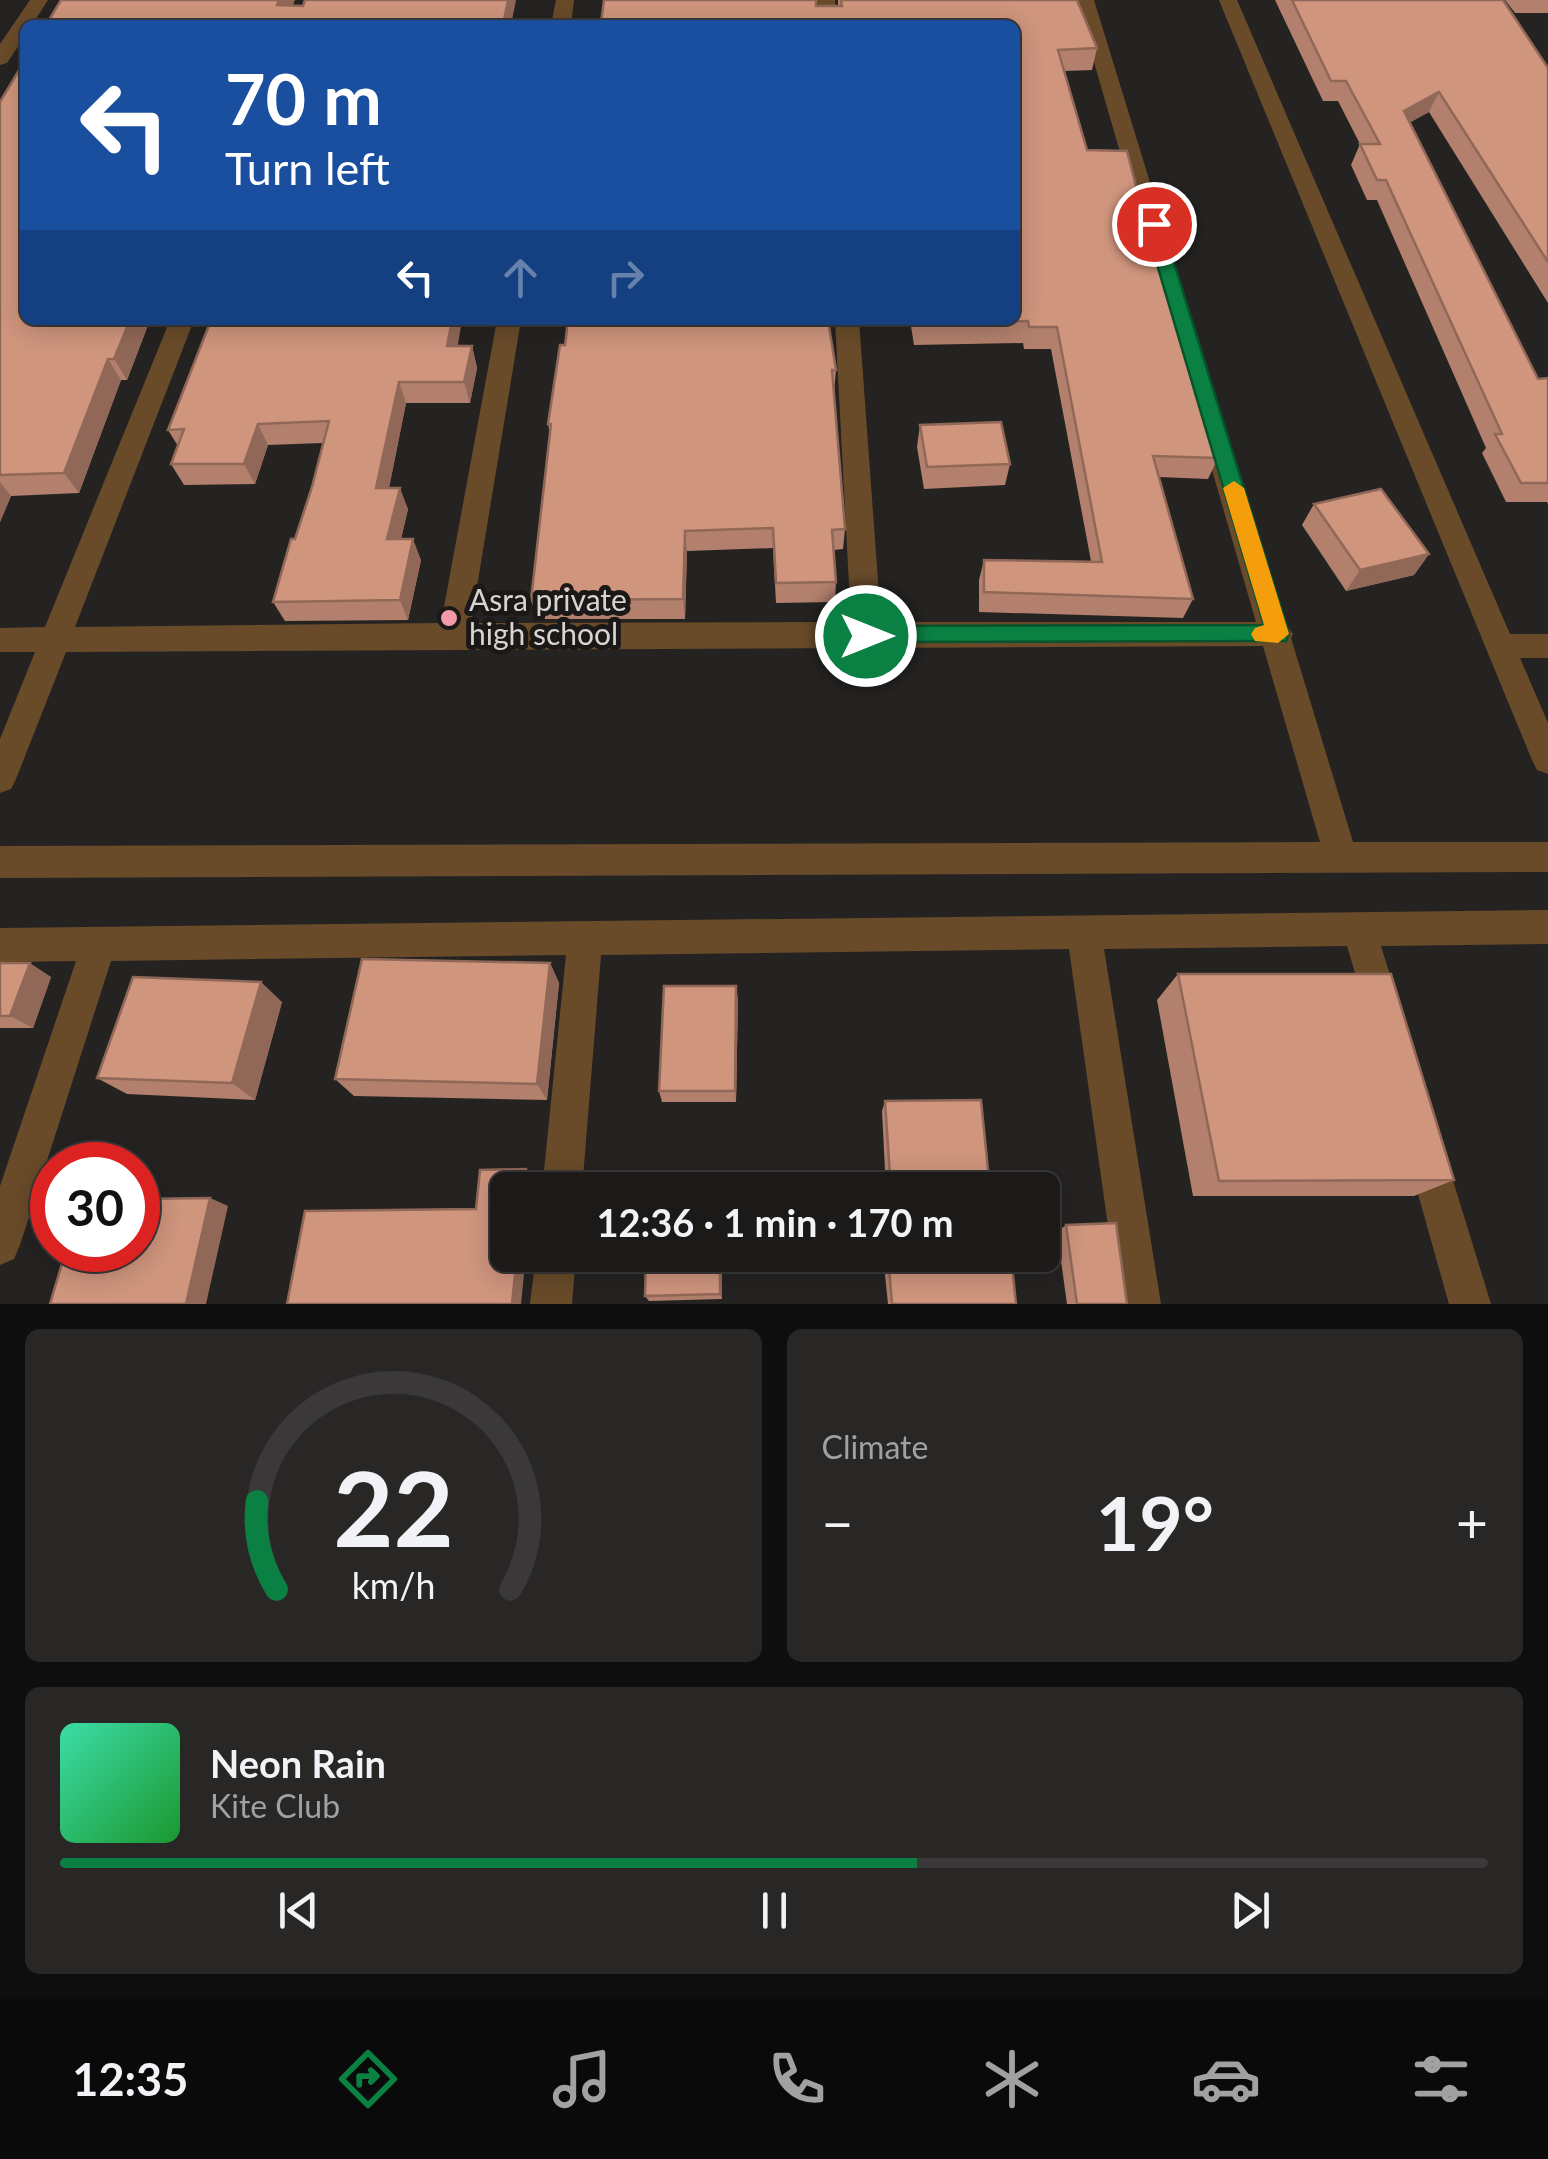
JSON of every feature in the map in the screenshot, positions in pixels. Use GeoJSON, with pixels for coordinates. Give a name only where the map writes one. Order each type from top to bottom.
{"type":"FeatureCollection","features":[{"type":"Feature","properties":{"kind":"street"},"geometry":{"type":"LineString","coordinates":[[1086,0],[1278,634],[1342,860]]}},
{"type":"Feature","properties":{"kind":"street"},"geometry":{"type":"LineString","coordinates":[[1228,0],[1548,760]]}},
{"type":"Feature","properties":{"kind":"street"},"geometry":{"type":"LineString","coordinates":[[0,60],[20,29]]}},
{"type":"Feature","properties":{"kind":"street"},"geometry":{"type":"LineString","coordinates":[[0,779],[180,325]]}},
{"type":"Feature","properties":{"kind":"street"},"geometry":{"type":"LineString","coordinates":[[454,635],[508,325]]}},
{"type":"Feature","properties":{"kind":"street"},"geometry":{"type":"LineString","coordinates":[[846,325],[866,636]]}},
{"type":"Feature","properties":{"kind":"street"},"geometry":{"type":"LineString","coordinates":[[0,640],[1278,634]]}},
{"type":"Feature","properties":{"kind":"street"},"geometry":{"type":"LineString","coordinates":[[1500,646],[1548,646]]}},
{"type":"Feature","properties":{"kind":"street"},"geometry":{"type":"LineString","coordinates":[[0,862],[1548,857]]}},
{"type":"Feature","properties":{"kind":"street"},"geometry":{"type":"LineString","coordinates":[[0,945],[1548,927]]}},
{"type":"Feature","properties":{"kind":"street"},"geometry":{"type":"LineString","coordinates":[[1359,929],[1392,1042]]}},
{"type":"Feature","properties":{"kind":"street"},"geometry":{"type":"LineString","coordinates":[[1084,933],[1140,1304]]}},
{"type":"Feature","properties":{"kind":"street"},"geometry":{"type":"LineString","coordinates":[[564,1172],[584,938]]}},
{"type":"Feature","properties":{"kind":"street"},"geometry":{"type":"LineString","coordinates":[[0,1245],[99,944]]}},
{"type":"Feature","properties":{"kind":"street"},"geometry":{"type":"LineString","coordinates":[[1414,1117],[1470,1304]]}},
{"type":"Feature","properties":{"kind":"street"},"geometry":{"type":"LineString","coordinates":[[552,1304],[555,1272]]}},
{"type":"Feature","properties":{"kind":"building"},"geometry":{"type":"Polygon","coordinates":[[[61,0],[279,0],[277,5],[303,6],[305,0],[508,0],[504,20],[49,20],[61,0]]]}},
{"type":"Feature","properties":{"kind":"building"},"geometry":{"type":"Polygon","coordinates":[[[604,0],[816,0],[816,6],[842,6],[841,0],[1077,0],[1097,48],[1058,50],[1087,150],[1127,151],[1149,237],[1154,237],[1177,331],[1182,331],[1218,458],[1153,456],[1193,599],[984,592],[984,560],[1102,562],[1057,327],[1029,327],[1028,321],[1020,321],[1020,20],[601,20],[604,0]]]}},
{"type":"Feature","properties":{"kind":"building"},"geometry":{"type":"Polygon","coordinates":[[[1292,0],[1503,0],[1548,68],[1548,262],[1439,92],[1404,111],[1538,379],[1548,378],[1548,483],[1521,483],[1495,434],[1502,434],[1386,180],[1377,180],[1360,144],[1380,144],[1346,81],[1331,81],[1292,0]]]}},
{"type":"Feature","properties":{"kind":"building"},"geometry":{"type":"Polygon","coordinates":[[[20,68],[20,325],[128,325],[114,359],[108,359],[64,473],[0,475],[0,102],[20,68]]]}},
{"type":"Feature","properties":{"kind":"building"},"geometry":{"type":"Polygon","coordinates":[[[209,325],[451,325],[447,346],[472,346],[464,382],[399,382],[376,488],[400,488],[387,539],[413,539],[400,600],[273,602],[291,539],[295,539],[312,487],[329,421],[258,424],[244,464],[171,464],[184,429],[168,430],[209,325]]]}},
{"type":"Feature","properties":{"kind":"building"},"geometry":{"type":"Polygon","coordinates":[[[567,325],[829,325],[836,370],[832,370],[845,529],[832,530],[836,582],[776,583],[773,528],[685,531],[683,599],[531,600],[548,424],[560,345],[565,345],[567,325]]]}},
{"type":"Feature","properties":{"kind":"building"},"geometry":{"type":"Polygon","coordinates":[[[1001,422],[1010,464],[927,467],[920,425],[1001,422]]]}},
{"type":"Feature","properties":{"kind":"building"},"geometry":{"type":"Polygon","coordinates":[[[1381,489],[1429,554],[1360,570],[1314,504],[1381,489]]]}},
{"type":"Feature","properties":{"kind":"building"},"geometry":{"type":"Polygon","coordinates":[[[362,959],[550,963],[537,1084],[335,1079],[362,959]]]}},
{"type":"Feature","properties":{"kind":"building"},"geometry":{"type":"Polygon","coordinates":[[[0,963],[30,963],[10,1016],[0,1016],[0,963]]]}},
{"type":"Feature","properties":{"kind":"building"},"geometry":{"type":"Polygon","coordinates":[[[1178,974],[1391,974],[1454,1180],[1219,1181],[1178,974]]]}},
{"type":"Feature","properties":{"kind":"building"},"geometry":{"type":"Polygon","coordinates":[[[133,977],[261,982],[232,1083],[97,1078],[133,977]]]}},
{"type":"Feature","properties":{"kind":"building"},"geometry":{"type":"Polygon","coordinates":[[[664,986],[736,986],[735,1091],[659,1091],[664,986]]]}},
{"type":"Feature","properties":{"kind":"building"},"geometry":{"type":"Polygon","coordinates":[[[981,1100],[988,1172],[890,1172],[885,1101],[981,1100]]]}},
{"type":"Feature","properties":{"kind":"building"},"geometry":{"type":"Polygon","coordinates":[[[526,1169],[490,1172],[490,1272],[515,1272],[512,1304],[287,1304],[305,1211],[476,1209],[480,1170],[526,1169]]]}},
{"type":"Feature","properties":{"kind":"building"},"geometry":{"type":"Polygon","coordinates":[[[210,1198],[186,1304],[50,1304],[59,1272],[160,1272],[160,1199],[210,1198]]]}},
{"type":"Feature","properties":{"kind":"building"},"geometry":{"type":"Polygon","coordinates":[[[1116,1223],[1127,1304],[1077,1304],[1066,1225],[1116,1223]]]}},
{"type":"Feature","properties":{"kind":"building"},"geometry":{"type":"Polygon","coordinates":[[[646,1272],[720,1272],[720,1294],[645,1296],[646,1272]]]}},
{"type":"Feature","properties":{"kind":"building"},"geometry":{"type":"Polygon","coordinates":[[[889,1272],[1013,1272],[1016,1304],[892,1304],[889,1272]]]}},
{"type":"Feature","properties":{"kind":"slow traffic"},"geometry":{"type":"LineString","coordinates":[[1234,488],[1278,634],[1263,634]]}},
{"type":"Feature","properties":{"kind":"place","name":"Asra private high school"},"geometry":{"type":"Point","coordinates":[449,618]}},
{"type":"Feature","properties":{"kind":"route"},"geometry":{"type":"LineString","coordinates":[[866,636],[1278,634],[1154,224]]}}]}
